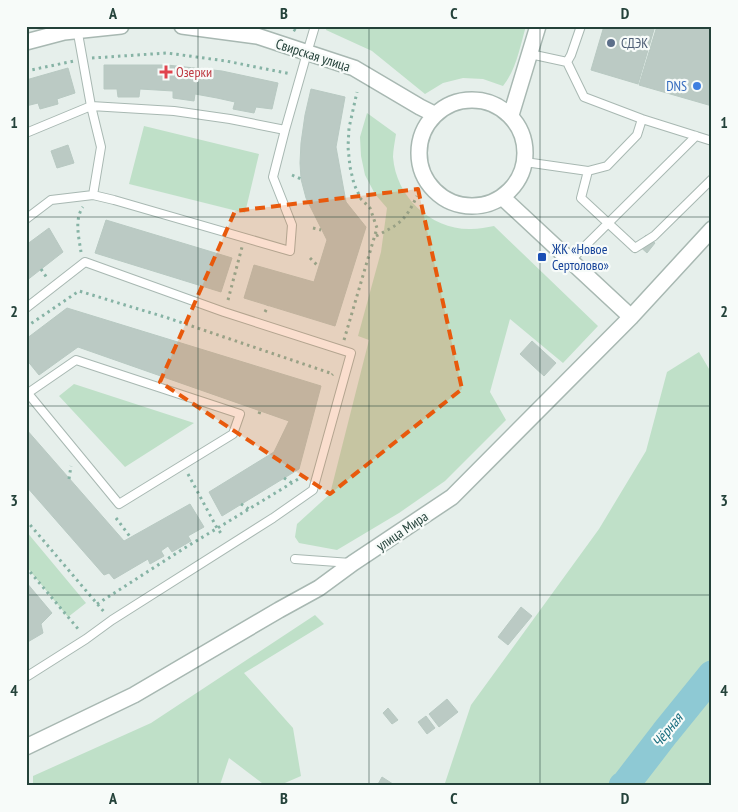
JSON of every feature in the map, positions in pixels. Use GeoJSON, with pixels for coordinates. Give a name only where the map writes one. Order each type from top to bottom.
{"type":"FeatureCollection","features":[{"type":"Feature","properties":{"kind":"street"},"geometry":{"type":"LineString","coordinates":[[26,42],[77,28],[120,26]]}},
{"type":"Feature","properties":{"kind":"street","name":"Свирская улица"},"geometry":{"type":"LineString","coordinates":[[182,26],[257,36],[354,68],[420,108],[434,114]]}},
{"type":"Feature","properties":{"kind":"street"},"geometry":{"type":"LineString","coordinates":[[511,115],[538,26]]}},
{"type":"Feature","properties":{"kind":"street"},"geometry":{"type":"LineString","coordinates":[[473,99],[494,103],[511,115],[521,129],[525,145],[525,162],[521,176],[513,188],[502,197],[481,206],[459,205],[438,195],[424,177],[418,156],[422,133],[434,114],[452,103],[473,99]]}},
{"type":"Feature","properties":{"kind":"street"},"geometry":{"type":"LineString","coordinates":[[502,197],[631,317]]}},
{"type":"Feature","properties":{"kind":"street","name":"улица Мира"},"geometry":{"type":"LineString","coordinates":[[26,747],[134,696],[319,588],[452,498],[631,317],[712,229]]}},
{"type":"Feature","properties":{"kind":"lane"},"geometry":{"type":"LineString","coordinates":[[26,219],[51,200],[93,195],[290,251],[292,225],[273,177],[315,26]]}},
{"type":"Feature","properties":{"kind":"lane"},"geometry":{"type":"LineString","coordinates":[[567,62],[581,26]]}},
{"type":"Feature","properties":{"kind":"lane"},"geometry":{"type":"LineString","coordinates":[[77,28],[100,147],[93,195]]}},
{"type":"Feature","properties":{"kind":"lane"},"geometry":{"type":"LineString","coordinates":[[530,54],[567,62]]}},
{"type":"Feature","properties":{"kind":"lane"},"geometry":{"type":"LineString","coordinates":[[567,62],[584,97],[642,119],[712,141]]}},
{"type":"Feature","properties":{"kind":"lane"},"geometry":{"type":"LineString","coordinates":[[26,133],[91,106],[174,111],[286,130]]}},
{"type":"Feature","properties":{"kind":"lane"},"geometry":{"type":"LineString","coordinates":[[525,162],[588,171],[607,166],[637,136],[642,119]]}},
{"type":"Feature","properties":{"kind":"lane"},"geometry":{"type":"LineString","coordinates":[[570,260],[696,136]]}},
{"type":"Feature","properties":{"kind":"lane"},"geometry":{"type":"LineString","coordinates":[[588,171],[581,198],[635,248],[654,236],[712,179]]}},
{"type":"Feature","properties":{"kind":"lane"},"geometry":{"type":"LineString","coordinates":[[26,308],[85,262],[224,312],[351,353],[314,490],[26,677]]}},
{"type":"Feature","properties":{"kind":"lane"},"geometry":{"type":"LineString","coordinates":[[76,360],[240,414],[233,434],[119,504],[27,392],[76,360]]}},
{"type":"Feature","properties":{"kind":"lane"},"geometry":{"type":"LineString","coordinates":[[295,559],[353,564]]}},
{"type":"Feature","properties":{"kind":"path"},"geometry":{"type":"LineString","coordinates":[[26,71],[82,59],[167,53],[226,61],[297,76]]}},
{"type":"Feature","properties":{"kind":"path"},"geometry":{"type":"LineString","coordinates":[[330,383],[378,228],[370,208],[361,199],[354,184],[350,167],[349,128],[357,92]]}},
{"type":"Feature","properties":{"kind":"path"},"geometry":{"type":"LineString","coordinates":[[292,175],[301,179]]}},
{"type":"Feature","properties":{"kind":"path"},"geometry":{"type":"LineString","coordinates":[[85,262],[81,254],[78,230],[80,212],[93,195]]}},
{"type":"Feature","properties":{"kind":"path"},"geometry":{"type":"LineString","coordinates":[[375,236],[396,226],[408,212],[416,196]]}},
{"type":"Feature","properties":{"kind":"path"},"geometry":{"type":"LineString","coordinates":[[313,228],[321,230]]}},
{"type":"Feature","properties":{"kind":"path"},"geometry":{"type":"LineString","coordinates":[[228,300],[242,247]]}},
{"type":"Feature","properties":{"kind":"path"},"geometry":{"type":"LineString","coordinates":[[310,258],[319,267]]}},
{"type":"Feature","properties":{"kind":"path"},"geometry":{"type":"LineString","coordinates":[[41,269],[47,278]]}},
{"type":"Feature","properties":{"kind":"path"},"geometry":{"type":"LineString","coordinates":[[26,327],[78,291],[168,318],[333,374]]}},
{"type":"Feature","properties":{"kind":"path"},"geometry":{"type":"LineString","coordinates":[[265,312],[268,306]]}},
{"type":"Feature","properties":{"kind":"path"},"geometry":{"type":"LineString","coordinates":[[183,465],[217,528],[230,544]]}},
{"type":"Feature","properties":{"kind":"path"},"geometry":{"type":"LineString","coordinates":[[68,479],[71,466]]}},
{"type":"Feature","properties":{"kind":"path"},"geometry":{"type":"LineString","coordinates":[[97,604],[183,547],[306,475]]}},
{"type":"Feature","properties":{"kind":"path"},"geometry":{"type":"LineString","coordinates":[[284,478],[292,483]]}},
{"type":"Feature","properties":{"kind":"path"},"geometry":{"type":"LineString","coordinates":[[241,504],[249,509]]}},
{"type":"Feature","properties":{"kind":"path"},"geometry":{"type":"LineString","coordinates":[[116,518],[130,538]]}},
{"type":"Feature","properties":{"kind":"path"},"geometry":{"type":"LineString","coordinates":[[26,520],[112,620]]}},
{"type":"Feature","properties":{"kind":"path"},"geometry":{"type":"LineString","coordinates":[[26,567],[86,639]]}},
{"type":"Feature","properties":{"kind":"highlighted area"},"geometry":{"type":"Polygon","coordinates":[[[418,189],[462,389],[330,494],[160,382],[235,211],[418,189]]]}},
{"type":"Feature","properties":{"kind":"green space"},"geometry":{"type":"Polygon","coordinates":[[[327,26],[526,26],[514,66],[503,86],[483,79],[463,78],[443,83],[425,94],[372,51],[326,30],[327,26]]]}},
{"type":"Feature","properties":{"kind":"green space"},"geometry":{"type":"Polygon","coordinates":[[[367,113],[396,134],[393,157],[396,172],[408,198],[418,208],[442,224],[456,228],[474,229],[494,226],[598,326],[563,363],[510,319],[490,392],[506,420],[445,481],[399,513],[337,550],[299,543],[295,537],[297,524],[330,494],[369,340],[358,336],[381,252],[387,208],[375,194],[365,175],[361,156],[360,137],[367,113]]]}},
{"type":"Feature","properties":{"kind":"green space"},"geometry":{"type":"Polygon","coordinates":[[[144,126],[259,154],[245,213],[129,184],[144,126]]]}},
{"type":"Feature","properties":{"kind":"green space"},"geometry":{"type":"Polygon","coordinates":[[[699,352],[712,374],[712,786],[444,786],[471,705],[599,529],[646,451],[667,372],[699,352]]]}},
{"type":"Feature","properties":{"kind":"green space"},"geometry":{"type":"Polygon","coordinates":[[[74,384],[194,423],[125,467],[59,396],[74,384]]]}},
{"type":"Feature","properties":{"kind":"green space"},"geometry":{"type":"Polygon","coordinates":[[[26,531],[86,603],[68,617],[26,566],[26,531]]]}},
{"type":"Feature","properties":{"kind":"green space"},"geometry":{"type":"Polygon","coordinates":[[[315,615],[324,624],[244,673],[293,728],[301,776],[278,786],[266,786],[229,758],[218,786],[33,786],[33,776],[151,723],[315,615]]]}},
{"type":"Feature","properties":{"kind":"building"},"geometry":{"type":"Polygon","coordinates":[[[604,26],[655,26],[638,84],[591,70],[604,26]]]}},
{"type":"Feature","properties":{"kind":"building"},"geometry":{"type":"Polygon","coordinates":[[[657,26],[712,26],[712,106],[639,85],[657,26]]]}},
{"type":"Feature","properties":{"kind":"building"},"geometry":{"type":"Polygon","coordinates":[[[104,65],[167,65],[222,71],[278,83],[272,109],[256,107],[254,113],[233,109],[235,102],[217,98],[195,94],[194,101],[173,98],[173,91],[140,89],[139,97],[118,97],[117,89],[104,89],[104,65]]]}},
{"type":"Feature","properties":{"kind":"building"},"geometry":{"type":"Polygon","coordinates":[[[68,68],[75,93],[57,99],[58,104],[40,109],[38,103],[26,106],[26,80],[68,68]]]}},
{"type":"Feature","properties":{"kind":"building"},"geometry":{"type":"Polygon","coordinates":[[[311,89],[345,97],[336,147],[346,202],[366,227],[335,326],[244,298],[254,265],[314,282],[327,240],[306,198],[301,179],[301,143],[311,89]]]}},
{"type":"Feature","properties":{"kind":"building"},"geometry":{"type":"Polygon","coordinates":[[[68,145],[74,163],[57,168],[51,151],[68,145]]]}},
{"type":"Feature","properties":{"kind":"building"},"geometry":{"type":"Polygon","coordinates":[[[106,220],[232,258],[221,292],[95,253],[106,220]]]}},
{"type":"Feature","properties":{"kind":"building"},"geometry":{"type":"Polygon","coordinates":[[[49,228],[63,252],[26,281],[26,245],[49,228]]]}},
{"type":"Feature","properties":{"kind":"building"},"geometry":{"type":"Polygon","coordinates":[[[646,235],[655,243],[647,253],[637,244],[646,235]]]}},
{"type":"Feature","properties":{"kind":"building"},"geometry":{"type":"Polygon","coordinates":[[[67,308],[321,386],[299,469],[222,516],[209,492],[274,452],[289,421],[78,347],[39,375],[26,359],[26,339],[67,308]]]}},
{"type":"Feature","properties":{"kind":"building"},"geometry":{"type":"Polygon","coordinates":[[[532,341],[556,363],[544,376],[520,354],[532,341]]]}},
{"type":"Feature","properties":{"kind":"building"},"geometry":{"type":"Polygon","coordinates":[[[26,429],[124,541],[190,504],[204,527],[188,536],[191,541],[172,552],[168,546],[161,551],[164,556],[150,564],[148,559],[114,579],[109,573],[104,575],[26,486],[26,429]]]}},
{"type":"Feature","properties":{"kind":"building"},"geometry":{"type":"Polygon","coordinates":[[[26,582],[52,613],[41,624],[43,633],[26,643],[26,582]]]}},
{"type":"Feature","properties":{"kind":"building"},"geometry":{"type":"Polygon","coordinates":[[[521,607],[532,616],[508,645],[498,637],[521,607]]]}},
{"type":"Feature","properties":{"kind":"building"},"geometry":{"type":"Polygon","coordinates":[[[447,699],[458,712],[439,727],[429,714],[447,699]]]}},
{"type":"Feature","properties":{"kind":"building"},"geometry":{"type":"Polygon","coordinates":[[[388,708],[398,720],[392,724],[383,713],[388,708]]]}},
{"type":"Feature","properties":{"kind":"building"},"geometry":{"type":"Polygon","coordinates":[[[426,716],[435,728],[427,734],[418,722],[426,716]]]}},
{"type":"Feature","properties":{"kind":"building"},"geometry":{"type":"Polygon","coordinates":[[[382,777],[396,786],[377,786],[382,777]]]}},
{"type":"Feature","properties":{"kind":"waterway","name":"Чёрная"},"geometry":{"type":"LineString","coordinates":[[623,786],[712,675]]}},
{"type":"Feature","properties":{"kind":"place","name":"СДЭК"},"geometry":{"type":"Point","coordinates":[611,43]}},
{"type":"Feature","properties":{"kind":"place","name":"Озерки"},"geometry":{"type":"Point","coordinates":[166,72]}},
{"type":"Feature","properties":{"kind":"place","name":"DNS"},"geometry":{"type":"Point","coordinates":[697,86]}},
{"type":"Feature","properties":{"kind":"place","name":"ЖК «Новое Сертолово»"},"geometry":{"type":"Point","coordinates":[542,257]}}]}
